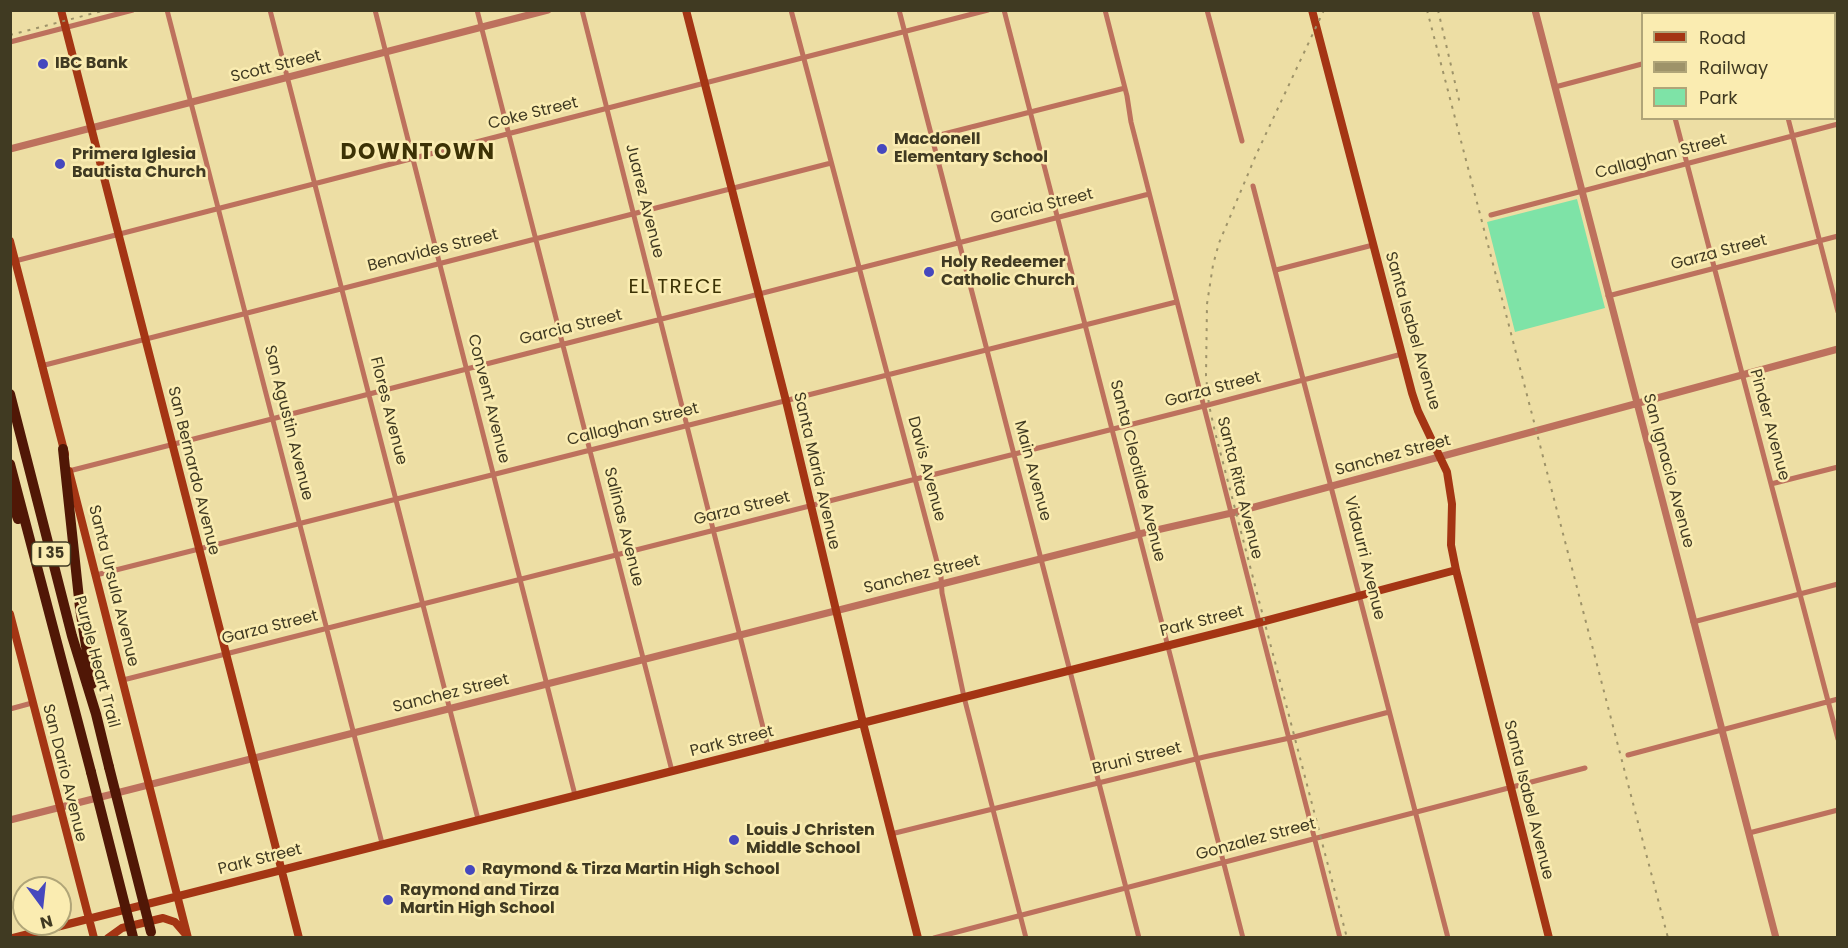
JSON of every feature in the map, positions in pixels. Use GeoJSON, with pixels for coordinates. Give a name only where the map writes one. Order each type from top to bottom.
{"type":"FeatureCollection","features":[{"type":"Feature","properties":{"kind":"highway","name":"Purple Heart Trail"},"geometry":{"type":"LineString","coordinates":[[10,394],[72,636],[96,714],[152,935]]}},
{"type":"Feature","properties":{"kind":"highway"},"geometry":{"type":"LineString","coordinates":[[63,448],[80,608],[96,714]]}},
{"type":"Feature","properties":{"kind":"highway","name":"Purple Heart Trail"},"geometry":{"type":"LineString","coordinates":[[10,464],[133,937]]}},
{"type":"Feature","properties":{"kind":"highway"},"geometry":{"type":"LineString","coordinates":[[10,496],[39,576]]}},
{"type":"Feature","properties":{"kind":"main road","name":"San Bernardo Avenue"},"geometry":{"type":"LineString","coordinates":[[61,10],[299,938]]}},
{"type":"Feature","properties":{"kind":"main road","name":"Santa Maria Avenue"},"geometry":{"type":"LineString","coordinates":[[686,10],[759,293],[863,723],[918,938]]}},
{"type":"Feature","properties":{"kind":"main road","name":"Santa Isabel Avenue"},"geometry":{"type":"LineString","coordinates":[[1312,10],[1418,411],[1442,458],[1450,484],[1451,545],[1456,570],[1549,938]]}},
{"type":"Feature","properties":{"kind":"main road","name":"Santa Ursula Avenue"},"geometry":{"type":"LineString","coordinates":[[10,241],[188,938]]}},
{"type":"Feature","properties":{"kind":"main road","name":"Park Street"},"geometry":{"type":"LineString","coordinates":[[13,938],[1456,570]]}},
{"type":"Feature","properties":{"kind":"main road","name":"San Dario Avenue"},"geometry":{"type":"LineString","coordinates":[[10,614],[94,938]]}},
{"type":"Feature","properties":{"kind":"main road"},"geometry":{"type":"LineString","coordinates":[[108,938],[122,928],[163,918],[175,922],[188,938]]}},
{"type":"Feature","properties":{"kind":"street"},"geometry":{"type":"LineString","coordinates":[[10,42],[133,10]]}},
{"type":"Feature","properties":{"kind":"street","name":"San Agustin Avenue"},"geometry":{"type":"LineString","coordinates":[[167,10],[382,843]]}},
{"type":"Feature","properties":{"kind":"street","name":"Flores Avenue"},"geometry":{"type":"LineString","coordinates":[[270,10],[478,819]]}},
{"type":"Feature","properties":{"kind":"street","name":"Convent Avenue"},"geometry":{"type":"LineString","coordinates":[[375,10],[575,795]]}},
{"type":"Feature","properties":{"kind":"street","name":"Salinas Avenue"},"geometry":{"type":"LineString","coordinates":[[477,10],[672,771]]}},
{"type":"Feature","properties":{"kind":"street","name":"Scott Street"},"geometry":{"type":"LineString","coordinates":[[10,149],[548,10]]}},
{"type":"Feature","properties":{"kind":"street","name":"Juarez Avenue"},"geometry":{"type":"LineString","coordinates":[[582,10],[768,747]]}},
{"type":"Feature","properties":{"kind":"street","name":"Davis Avenue"},"geometry":{"type":"LineString","coordinates":[[791,10],[941,577],[964,697],[1026,938]]}},
{"type":"Feature","properties":{"kind":"street","name":"Main Avenue"},"geometry":{"type":"LineString","coordinates":[[899,10],[1139,938]]}},
{"type":"Feature","properties":{"kind":"street","name":"Coke Street"},"geometry":{"type":"LineString","coordinates":[[15,261],[988,10]]}},
{"type":"Feature","properties":{"kind":"street","name":"Santa Cleotilde Avenue"},"geometry":{"type":"LineString","coordinates":[[1004,10],[1243,938]]}},
{"type":"Feature","properties":{"kind":"street","name":"Santa Rita Avenue"},"geometry":{"type":"LineString","coordinates":[[1105,10],[1176,302],[1340,938]]}},
{"type":"Feature","properties":{"kind":"street"},"geometry":{"type":"LineString","coordinates":[[1207,10],[1242,141]]}},
{"type":"Feature","properties":{"kind":"street","name":"San Ignacio Avenue"},"geometry":{"type":"LineString","coordinates":[[1535,10],[1776,938]]}},
{"type":"Feature","properties":{"kind":"street"},"geometry":{"type":"LineString","coordinates":[[1555,87],[1641,64]]}},
{"type":"Feature","properties":{"kind":"street"},"geometry":{"type":"LineString","coordinates":[[932,137],[1125,88]]}},
{"type":"Feature","properties":{"kind":"street","name":"Pinder Avenue"},"geometry":{"type":"LineString","coordinates":[[1676,120],[1838,739]]}},
{"type":"Feature","properties":{"kind":"street"},"geometry":{"type":"LineString","coordinates":[[1789,120],[1838,312]]}},
{"type":"Feature","properties":{"kind":"street","name":"Callaghan Street"},"geometry":{"type":"LineString","coordinates":[[1491,215],[1838,123]]}},
{"type":"Feature","properties":{"kind":"street","name":"Benavides Street"},"geometry":{"type":"LineString","coordinates":[[41,366],[831,163]]}},
{"type":"Feature","properties":{"kind":"street","name":"Vidaurri Avenue"},"geometry":{"type":"LineString","coordinates":[[1253,186],[1448,938]]}},
{"type":"Feature","properties":{"kind":"street","name":"Garcia Street"},"geometry":{"type":"LineString","coordinates":[[69,471],[1149,194]]}},
{"type":"Feature","properties":{"kind":"street","name":"Garza Street"},"geometry":{"type":"LineString","coordinates":[[1608,296],[1838,236]]}},
{"type":"Feature","properties":{"kind":"street"},"geometry":{"type":"LineString","coordinates":[[1276,270],[1373,245]]}},
{"type":"Feature","properties":{"kind":"street","name":"Callaghan Street"},"geometry":{"type":"LineString","coordinates":[[96,575],[1176,302]]}},
{"type":"Feature","properties":{"kind":"street","name":"Sanchez Street"},"geometry":{"type":"LineString","coordinates":[[10,820],[1139,534],[1232,513],[1838,349]]}},
{"type":"Feature","properties":{"kind":"street","name":"Garza Street"},"geometry":{"type":"LineString","coordinates":[[123,680],[1112,430],[1402,354]]}},
{"type":"Feature","properties":{"kind":"street"},"geometry":{"type":"LineString","coordinates":[[1771,484],[1838,467]]}},
{"type":"Feature","properties":{"kind":"street"},"geometry":{"type":"LineString","coordinates":[[1693,622],[1838,584]]}},
{"type":"Feature","properties":{"kind":"street"},"geometry":{"type":"LineString","coordinates":[[1628,755],[1838,699]]}},
{"type":"Feature","properties":{"kind":"street"},"geometry":{"type":"LineString","coordinates":[[10,709],[32,703]]}},
{"type":"Feature","properties":{"kind":"street","name":"Bruni Street"},"geometry":{"type":"LineString","coordinates":[[891,834],[1389,712]]}},
{"type":"Feature","properties":{"kind":"street","name":"Gonzalez Street"},"geometry":{"type":"LineString","coordinates":[[934,938],[1585,768]]}},
{"type":"Feature","properties":{"kind":"street"},"geometry":{"type":"LineString","coordinates":[[1749,832],[1838,810]]}},
{"type":"Feature","properties":{"kind":"green space"},"geometry":{"type":"Polygon","coordinates":[[[1794,11],[1795,12],[1655,12],[1794,11]]]}},
{"type":"Feature","properties":{"kind":"green space"},"geometry":{"type":"Polygon","coordinates":[[[1577,199],[1605,308],[1515,332],[1487,222],[1577,199]]]}},
{"type":"Feature","properties":{"kind":"railway"},"geometry":{"type":"LineString","coordinates":[[10,35],[106,10]]}},
{"type":"Feature","properties":{"kind":"railway"},"geometry":{"type":"LineString","coordinates":[[1324,10],[1256,155],[1219,243],[1207,304],[1206,376],[1215,432],[1347,938]]}},
{"type":"Feature","properties":{"kind":"railway"},"geometry":{"type":"LineString","coordinates":[[1427,10],[1668,938]]}},
{"type":"Feature","properties":{"kind":"railway"},"geometry":{"type":"LineString","coordinates":[[1438,10],[1460,104]]}},
{"type":"Feature","properties":{"kind":"place","name":"IBC Bank"},"geometry":{"type":"Point","coordinates":[43,64]}},
{"type":"Feature","properties":{"kind":"place","name":"Macdonell Elementary School"},"geometry":{"type":"Point","coordinates":[882,149]}},
{"type":"Feature","properties":{"kind":"place","name":"Primera Iglesia Bautista Church"},"geometry":{"type":"Point","coordinates":[60,164]}},
{"type":"Feature","properties":{"kind":"place","name":"Holy Redeemer Catholic Church"},"geometry":{"type":"Point","coordinates":[929,272]}},
{"type":"Feature","properties":{"kind":"place","name":"Louis J Christen Middle School"},"geometry":{"type":"Point","coordinates":[734,840]}},
{"type":"Feature","properties":{"kind":"place","name":"Raymond & Tirza Martin High School"},"geometry":{"type":"Point","coordinates":[470,870]}},
{"type":"Feature","properties":{"kind":"place","name":"Raymond and Tirza Martin High School"},"geometry":{"type":"Point","coordinates":[388,900]}},
{"type":"Feature","properties":{"kind":"district","name":"DOWNTOWN"},"geometry":{"type":"Point","coordinates":[418,153]}},
{"type":"Feature","properties":{"kind":"district","name":"EL TRECE"},"geometry":{"type":"Point","coordinates":[676,288]}}]}
